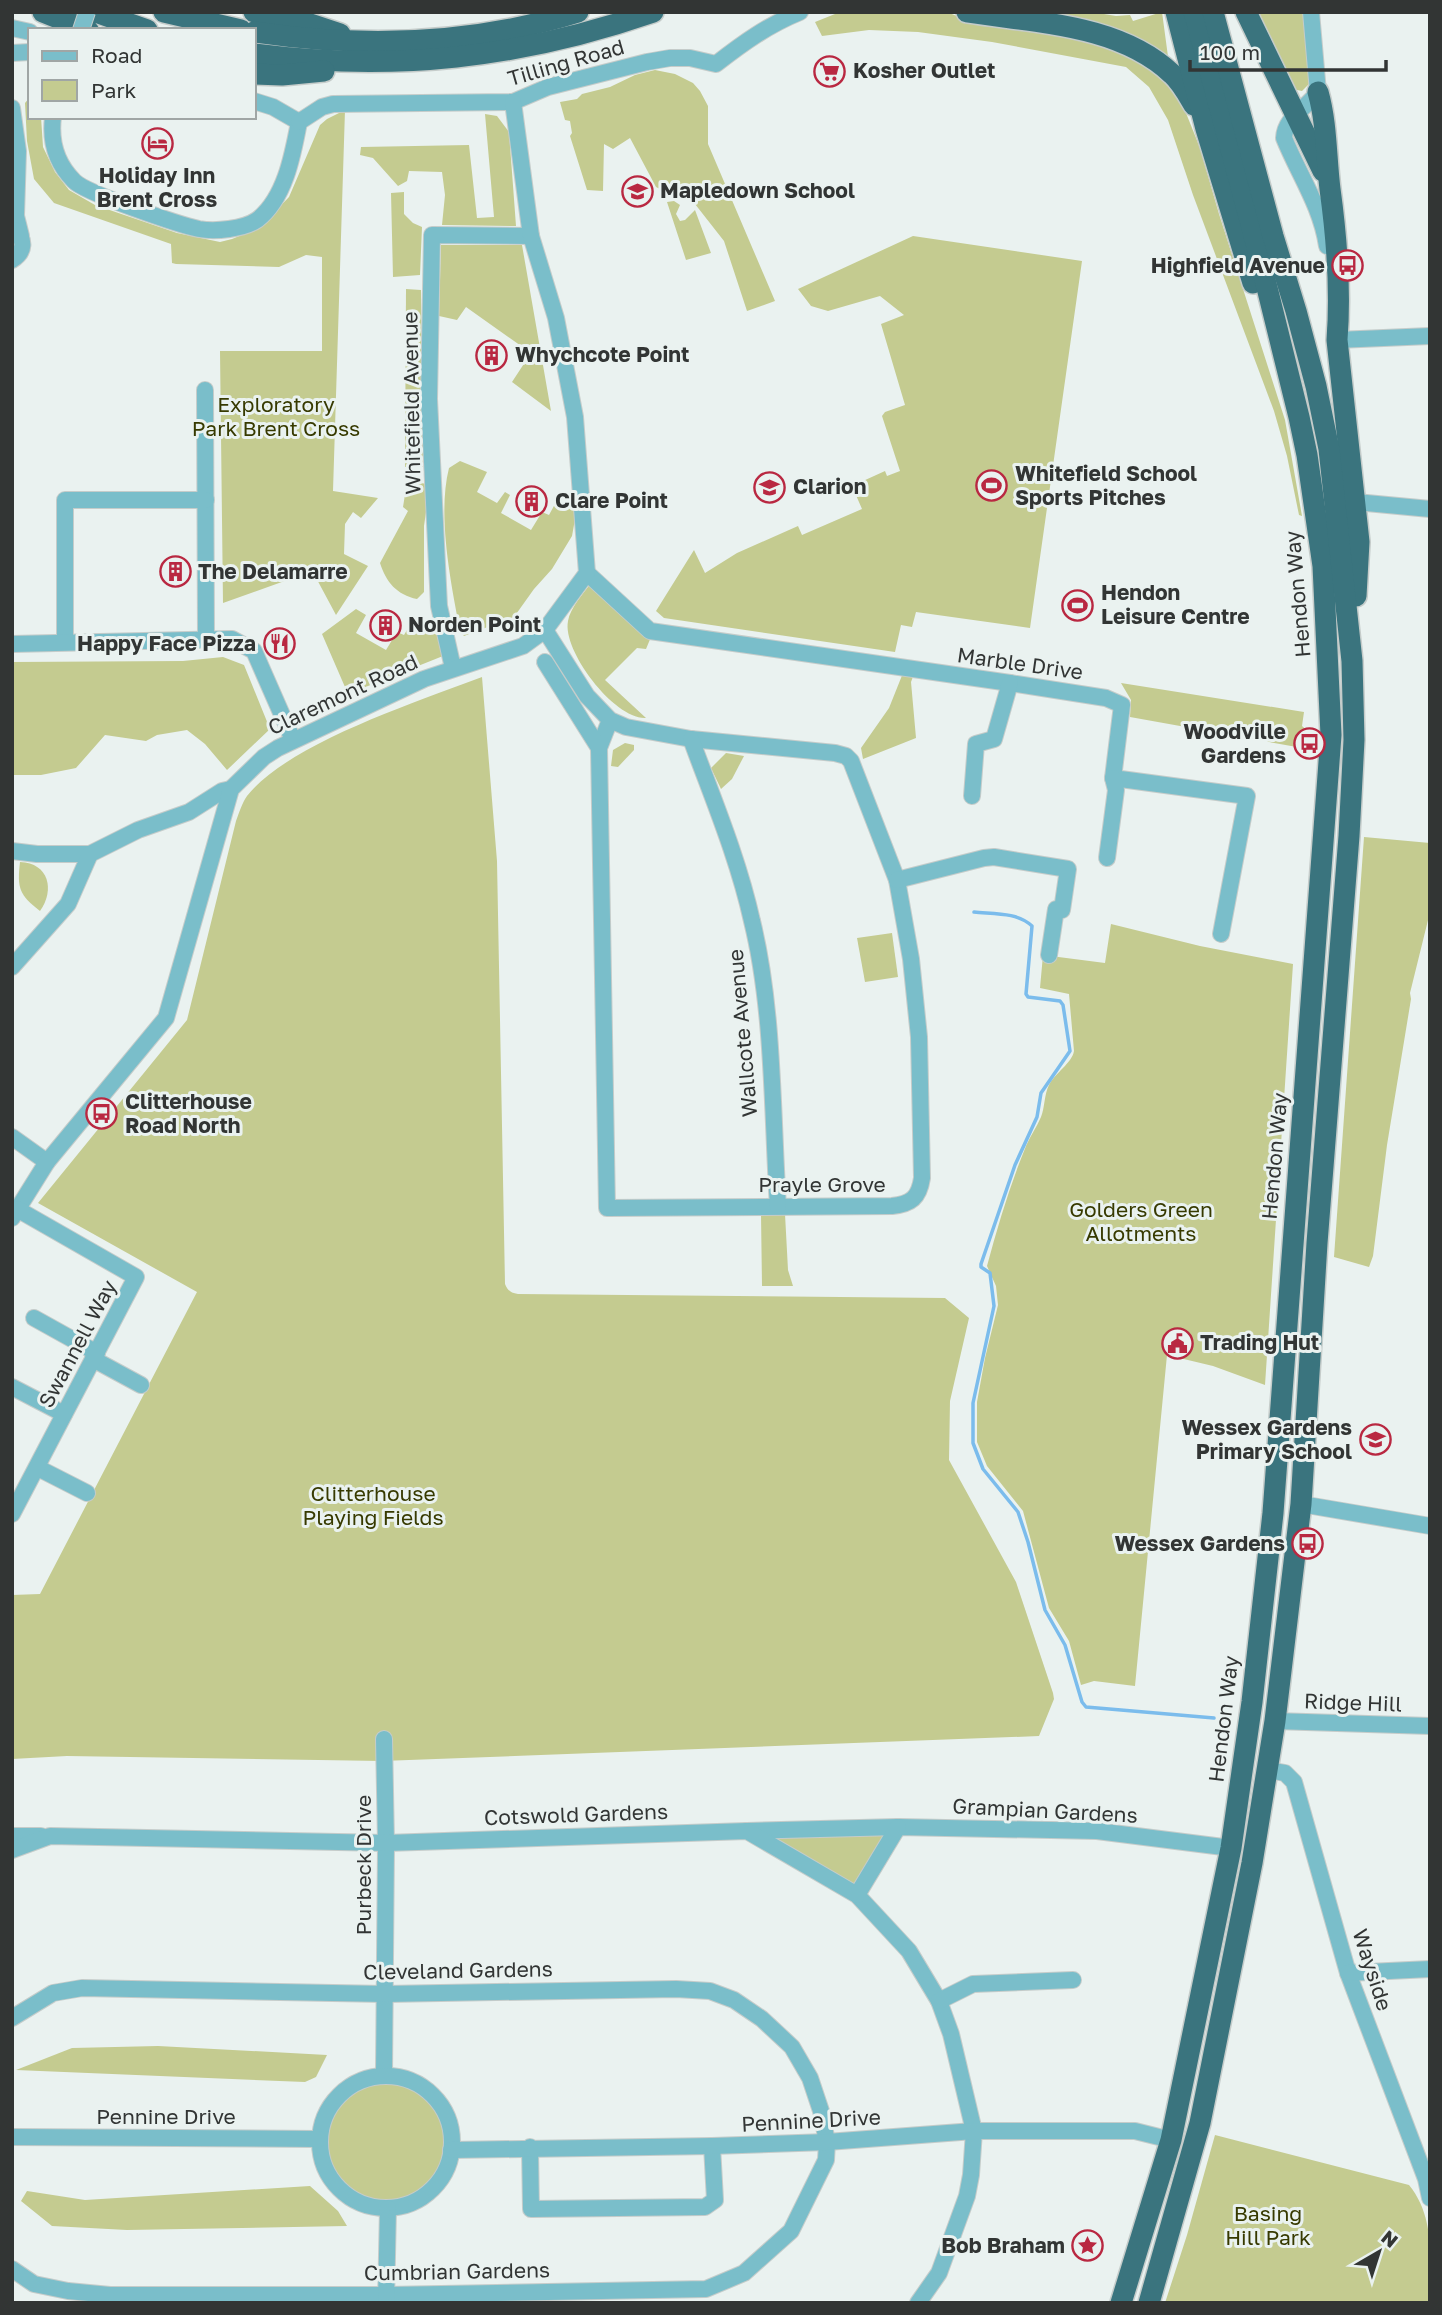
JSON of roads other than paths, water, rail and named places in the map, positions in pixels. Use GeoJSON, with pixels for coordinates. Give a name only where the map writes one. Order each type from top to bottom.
{"type":"FeatureCollection","features":[{"type":"Feature","properties":{"kind":"highway"},"geometry":{"type":"LineString","coordinates":[[43,12],[83,28]]}},
{"type":"Feature","properties":{"kind":"highway"},"geometry":{"type":"LineString","coordinates":[[96,12],[141,28]]}},
{"type":"Feature","properties":{"kind":"highway"},"geometry":{"type":"LineString","coordinates":[[164,12],[231,28]]}},
{"type":"Feature","properties":{"kind":"highway"},"geometry":{"type":"LineString","coordinates":[[254,12],[295,19],[326,28],[358,42]]}},
{"type":"Feature","properties":{"kind":"highway"},"geometry":{"type":"LineString","coordinates":[[256,32],[358,42],[437,40],[477,35],[578,12]]}},
{"type":"Feature","properties":{"kind":"highway"},"geometry":{"type":"LineString","coordinates":[[256,54],[356,63],[439,60],[508,51],[576,36],[653,12]]}},
{"type":"Feature","properties":{"kind":"highway"},"geometry":{"type":"LineString","coordinates":[[967,12],[1059,26],[1108,37],[1131,46],[1173,74],[1189,96],[1206,129]]}},
{"type":"Feature","properties":{"kind":"highway"},"geometry":{"type":"LineString","coordinates":[[1176,12],[1239,242],[1299,417]]}},
{"type":"Feature","properties":{"kind":"highway","name":"Hendon Way"},"geometry":{"type":"LineString","coordinates":[[1121,2303],[1171,2140],[1231,1848],[1252,1702],[1273,1513],[1331,735],[1323,566],[1299,417],[1194,12]]}},
{"type":"Feature","properties":{"kind":"highway"},"geometry":{"type":"LineString","coordinates":[[1213,12],[1316,386],[1329,449],[1352,661]]}},
{"type":"Feature","properties":{"kind":"highway"},"geometry":{"type":"LineString","coordinates":[[1246,12],[1331,190]]}},
{"type":"Feature","properties":{"kind":"highway"},"geometry":{"type":"LineString","coordinates":[[256,74],[282,75],[320,71],[356,63]]}},
{"type":"Feature","properties":{"kind":"highway"},"geometry":{"type":"LineString","coordinates":[[1149,2303],[1194,2147],[1232,1964],[1268,1770],[1301,1504],[1317,1243],[1349,836],[1353,740],[1352,661],[1359,542],[1337,340],[1340,308],[1336,220],[1318,92]]}},
{"type":"Feature","properties":{"kind":"highway"},"geometry":{"type":"LineString","coordinates":[[1171,2140],[1194,2147]]}},
{"type":"Feature","properties":{"kind":"street","name":"Tilling Road"},"geometry":{"type":"LineString","coordinates":[[299,122],[322,107],[333,104],[513,102],[548,87],[647,62],[690,58],[716,64],[747,39],[800,12]]}},
{"type":"Feature","properties":{"kind":"street"},"geometry":{"type":"LineString","coordinates":[[1311,12],[1318,92],[1284,129],[1284,138],[1325,228],[1330,309],[1337,340],[1430,335]]}},
{"type":"Feature","properties":{"kind":"street"},"geometry":{"type":"LineString","coordinates":[[52,123],[52,144],[58,159],[75,183],[93,192],[200,229],[240,227],[256,220],[267,209],[284,178],[299,122],[273,107],[256,102]]}},
{"type":"Feature","properties":{"kind":"street"},"geometry":{"type":"LineString","coordinates":[[513,102],[531,236],[556,318],[575,417],[587,573]]}},
{"type":"Feature","properties":{"kind":"street"},"geometry":{"type":"LineString","coordinates":[[12,108],[18,151],[16,216],[21,251],[12,260]]}},
{"type":"Feature","properties":{"kind":"street","name":"Whitefield Avenue"},"geometry":{"type":"LineString","coordinates":[[453,668],[439,606],[429,399],[432,235],[531,236]]}},
{"type":"Feature","properties":{"kind":"street"},"geometry":{"type":"LineString","coordinates":[[202,638],[205,390]]}},
{"type":"Feature","properties":{"kind":"street"},"geometry":{"type":"LineString","coordinates":[[65,642],[65,500],[205,500]]}},
{"type":"Feature","properties":{"kind":"street"},"geometry":{"type":"LineString","coordinates":[[1356,502],[1430,509]]}},
{"type":"Feature","properties":{"kind":"street","name":"Claremont Road"},"geometry":{"type":"LineString","coordinates":[[231,789],[264,757],[293,740],[424,679],[523,646],[545,630],[587,573]]}},
{"type":"Feature","properties":{"kind":"street","name":"Marble Drive"},"geometry":{"type":"LineString","coordinates":[[587,573],[650,631],[1106,698],[1122,705],[1113,778]]}},
{"type":"Feature","properties":{"kind":"street","name":"Prayle Grove"},"geometry":{"type":"LineString","coordinates":[[545,630],[587,696],[610,720],[626,727],[691,739],[835,753],[846,756],[855,766],[897,880],[911,959],[919,1037],[920,1188],[915,1199],[905,1205],[607,1208],[598,748],[610,720]]}},
{"type":"Feature","properties":{"kind":"street"},"geometry":{"type":"LineString","coordinates":[[12,643],[232,639],[254,652],[293,740]]}},
{"type":"Feature","properties":{"kind":"street"},"geometry":{"type":"LineString","coordinates":[[545,662],[598,748]]}},
{"type":"Feature","properties":{"kind":"street"},"geometry":{"type":"LineString","coordinates":[[972,796],[976,744],[993,739],[1010,682]]}},
{"type":"Feature","properties":{"kind":"street","name":"Wallcote Avenue"},"geometry":{"type":"LineString","coordinates":[[691,739],[737,862],[753,923],[765,992],[778,1206]]}},
{"type":"Feature","properties":{"kind":"street"},"geometry":{"type":"LineString","coordinates":[[1107,858],[1116,790],[1113,778],[1247,796],[1221,934]]}},
{"type":"Feature","properties":{"kind":"street"},"geometry":{"type":"LineString","coordinates":[[12,851],[90,854],[138,830],[190,812],[222,791],[231,789],[166,1018],[47,1162],[15,1214]]}},
{"type":"Feature","properties":{"kind":"street"},"geometry":{"type":"LineString","coordinates":[[12,967],[68,904],[90,854]]}},
{"type":"Feature","properties":{"kind":"street"},"geometry":{"type":"LineString","coordinates":[[897,880],[994,857],[1068,869],[1062,910],[1056,909],[1049,955]]}},
{"type":"Feature","properties":{"kind":"street"},"geometry":{"type":"LineString","coordinates":[[12,1137],[47,1162]]}},
{"type":"Feature","properties":{"kind":"street","name":"Swannell Way"},"geometry":{"type":"LineString","coordinates":[[13,1511],[136,1277],[15,1214]]}},
{"type":"Feature","properties":{"kind":"street"},"geometry":{"type":"LineString","coordinates":[[34,1318],[141,1385]]}},
{"type":"Feature","properties":{"kind":"street"},"geometry":{"type":"LineString","coordinates":[[12,1387],[64,1414]]}},
{"type":"Feature","properties":{"kind":"street"},"geometry":{"type":"LineString","coordinates":[[37,1468],[87,1493]]}},
{"type":"Feature","properties":{"kind":"street"},"geometry":{"type":"LineString","coordinates":[[1301,1504],[1430,1526]]}},
{"type":"Feature","properties":{"kind":"street","name":"Ridge Hill"},"geometry":{"type":"LineString","coordinates":[[1275,1721],[1430,1726]]}},
{"type":"Feature","properties":{"kind":"street","name":"Purbeck Drive"},"geometry":{"type":"LineString","coordinates":[[384,1739],[384,2075]]}},
{"type":"Feature","properties":{"kind":"street","name":"Wayside"},"geometry":{"type":"LineString","coordinates":[[1268,1770],[1284,1773],[1294,1782],[1348,1973],[1428,2179],[1430,2197]]}},
{"type":"Feature","properties":{"kind":"street"},"geometry":{"type":"LineString","coordinates":[[857,1895],[898,1826]]}},
{"type":"Feature","properties":{"kind":"street","name":"Grampian Gardens"},"geometry":{"type":"LineString","coordinates":[[747,1831],[898,1826],[1097,1831],[1231,1848]]}},
{"type":"Feature","properties":{"kind":"street"},"geometry":{"type":"LineString","coordinates":[[747,1831],[857,1895],[909,1951],[939,2001],[951,2034],[974,2131],[967,2196],[939,2273],[918,2303]]}},
{"type":"Feature","properties":{"kind":"street","name":"Cotswold Gardens"},"geometry":{"type":"LineString","coordinates":[[12,1850],[50,1836],[386,1843],[747,1831]]}},
{"type":"Feature","properties":{"kind":"street"},"geometry":{"type":"LineString","coordinates":[[12,1836],[50,1836]]}},
{"type":"Feature","properties":{"kind":"street"},"geometry":{"type":"LineString","coordinates":[[1348,1973],[1430,1969]]}},
{"type":"Feature","properties":{"kind":"street"},"geometry":{"type":"LineString","coordinates":[[939,2001],[974,1984],[1073,1980]]}},
{"type":"Feature","properties":{"kind":"street","name":"Cleveland Gardens"},"geometry":{"type":"LineString","coordinates":[[12,2018],[53,1993],[82,1988],[385,1994],[676,1989],[709,1991],[734,2000],[762,2018],[792,2047],[810,2078],[821,2111],[827,2142]]}},
{"type":"Feature","properties":{"kind":"street"},"geometry":{"type":"LineString","coordinates":[[384,2075],[406,2079],[428,2091],[445,2112],[451,2129],[452,2150],[446,2170],[429,2192],[410,2204],[388,2208],[374,2207],[353,2199],[337,2187],[324,2168],[319,2139],[324,2116],[337,2096],[355,2083],[384,2075]]}},
{"type":"Feature","properties":{"kind":"street","name":"Pennine Drive"},"geometry":{"type":"LineString","coordinates":[[452,2150],[827,2142],[974,2131],[1135,2131],[1171,2140]]}},
{"type":"Feature","properties":{"kind":"street","name":"Pennine Drive"},"geometry":{"type":"LineString","coordinates":[[12,2137],[319,2139]]}},
{"type":"Feature","properties":{"kind":"street","name":"Cumbrian Gardens"},"geometry":{"type":"LineString","coordinates":[[12,2269],[33,2284],[110,2295],[386,2299],[706,2289],[744,2273],[791,2231],[826,2160],[827,2142]]}},
{"type":"Feature","properties":{"kind":"street"},"geometry":{"type":"LineString","coordinates":[[530,2147],[531,2209],[705,2207],[715,2200],[712,2146]]}},
{"type":"Feature","properties":{"kind":"street"},"geometry":{"type":"LineString","coordinates":[[386,2299],[388,2208]]}},
{"type":"Feature","properties":{"kind":"waterway"},"geometry":{"type":"LineString","coordinates":[[974,912],[1012,916],[1032,926],[1026,994],[1028,997],[1060,1001],[1063,1005],[1070,1051],[1041,1093],[1037,1117],[1015,1165],[981,1264],[981,1267],[990,1273],[994,1306],[973,1403],[973,1443],[983,1469],[1018,1512],[1045,1610],[1065,1645],[1082,1702],[1086,1707],[1214,1718]]}},
{"type":"Feature","properties":{"kind":"place","name":"Kosher Outlet"},"geometry":{"type":"Point","coordinates":[830,71]}},
{"type":"Feature","properties":{"kind":"place","name":"Holiday Inn Brent Cross"},"geometry":{"type":"Point","coordinates":[157,144]}},
{"type":"Feature","properties":{"kind":"place","name":"Mapledown School"},"geometry":{"type":"Point","coordinates":[637,191]}},
{"type":"Feature","properties":{"kind":"place","name":"Highfield Avenue"},"geometry":{"type":"Point","coordinates":[1348,266]}},
{"type":"Feature","properties":{"kind":"place","name":"Whychcote Point"},"geometry":{"type":"Point","coordinates":[492,355]}},
{"type":"Feature","properties":{"kind":"place","name":"Whitefield School Sports Pitches"},"geometry":{"type":"Point","coordinates":[992,486]}},
{"type":"Feature","properties":{"kind":"place","name":"Clarion"},"geometry":{"type":"Point","coordinates":[770,487]}},
{"type":"Feature","properties":{"kind":"place","name":"Clare Point"},"geometry":{"type":"Point","coordinates":[532,501]}},
{"type":"Feature","properties":{"kind":"place","name":"The Delamarre"},"geometry":{"type":"Point","coordinates":[175,572]}},
{"type":"Feature","properties":{"kind":"place","name":"Hendon Leisure Centre"},"geometry":{"type":"Point","coordinates":[1078,605]}},
{"type":"Feature","properties":{"kind":"place","name":"Norden Point"},"geometry":{"type":"Point","coordinates":[385,625]}},
{"type":"Feature","properties":{"kind":"place","name":"Happy Face Pizza"},"geometry":{"type":"Point","coordinates":[279,644]}},
{"type":"Feature","properties":{"kind":"place","name":"Woodville Gardens"},"geometry":{"type":"Point","coordinates":[1309,744]}},
{"type":"Feature","properties":{"kind":"place","name":"Clitterhouse Road North"},"geometry":{"type":"Point","coordinates":[102,1114]}},
{"type":"Feature","properties":{"kind":"place","name":"Trading Hut"},"geometry":{"type":"Point","coordinates":[1177,1343]}},
{"type":"Feature","properties":{"kind":"place","name":"Wessex Gardens Primary School"},"geometry":{"type":"Point","coordinates":[1375,1440]}},
{"type":"Feature","properties":{"kind":"place","name":"Wessex Gardens"},"geometry":{"type":"Point","coordinates":[1308,1544]}},
{"type":"Feature","properties":{"kind":"place","name":"Bob Braham"},"geometry":{"type":"Point","coordinates":[1088,2246]}},
{"type":"Feature","properties":{"kind":"park label","name":"Exploratory Park Brent Cross"},"geometry":{"type":"Point","coordinates":[276,417]}},
{"type":"Feature","properties":{"kind":"park label","name":"Golders Green Allotments"},"geometry":{"type":"Point","coordinates":[1141,1222]}},
{"type":"Feature","properties":{"kind":"park label","name":"Clitterhouse Playing Fields"},"geometry":{"type":"Point","coordinates":[373,1506]}},
{"type":"Feature","properties":{"kind":"park label","name":"Basing Hill Park"},"geometry":{"type":"Point","coordinates":[1268,2226]}}]}
